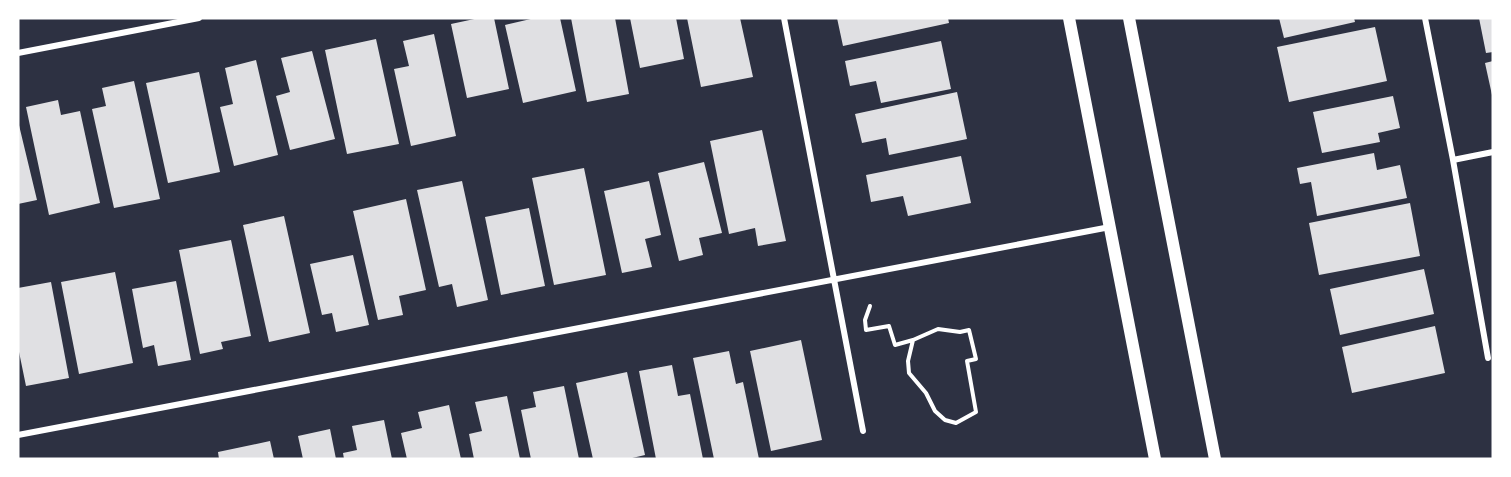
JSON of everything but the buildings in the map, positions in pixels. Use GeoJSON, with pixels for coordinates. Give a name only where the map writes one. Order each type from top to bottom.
{"type":"FeatureCollection","features":[{"type":"Feature","properties":{"kind":"main road"},"geometry":{"type":"LineString","coordinates":[[1069,18],[1155,459]]}},
{"type":"Feature","properties":{"kind":"main road"},"geometry":{"type":"LineString","coordinates":[[1129,18],[1215,459]]}},
{"type":"Feature","properties":{"kind":"street"},"geometry":{"type":"LineString","coordinates":[[18,53],[198,18]]}},
{"type":"Feature","properties":{"kind":"street"},"geometry":{"type":"LineString","coordinates":[[784,18],[863,431]]}},
{"type":"Feature","properties":{"kind":"street"},"geometry":{"type":"LineString","coordinates":[[1425,18],[1488,358]]}},
{"type":"Feature","properties":{"kind":"street"},"geometry":{"type":"LineString","coordinates":[[1453,160],[1493,152]]}},
{"type":"Feature","properties":{"kind":"street"},"geometry":{"type":"LineString","coordinates":[[18,435],[1110,227]]}},
{"type":"Feature","properties":{"kind":"path"},"geometry":{"type":"LineString","coordinates":[[870,306],[865,320],[866,330],[889,326],[895,345],[914,340],[938,328],[960,332],[969,330],[976,359],[967,361],[976,412],[956,423],[945,420],[936,411],[926,393],[909,374],[908,361],[914,340]]}}]}
